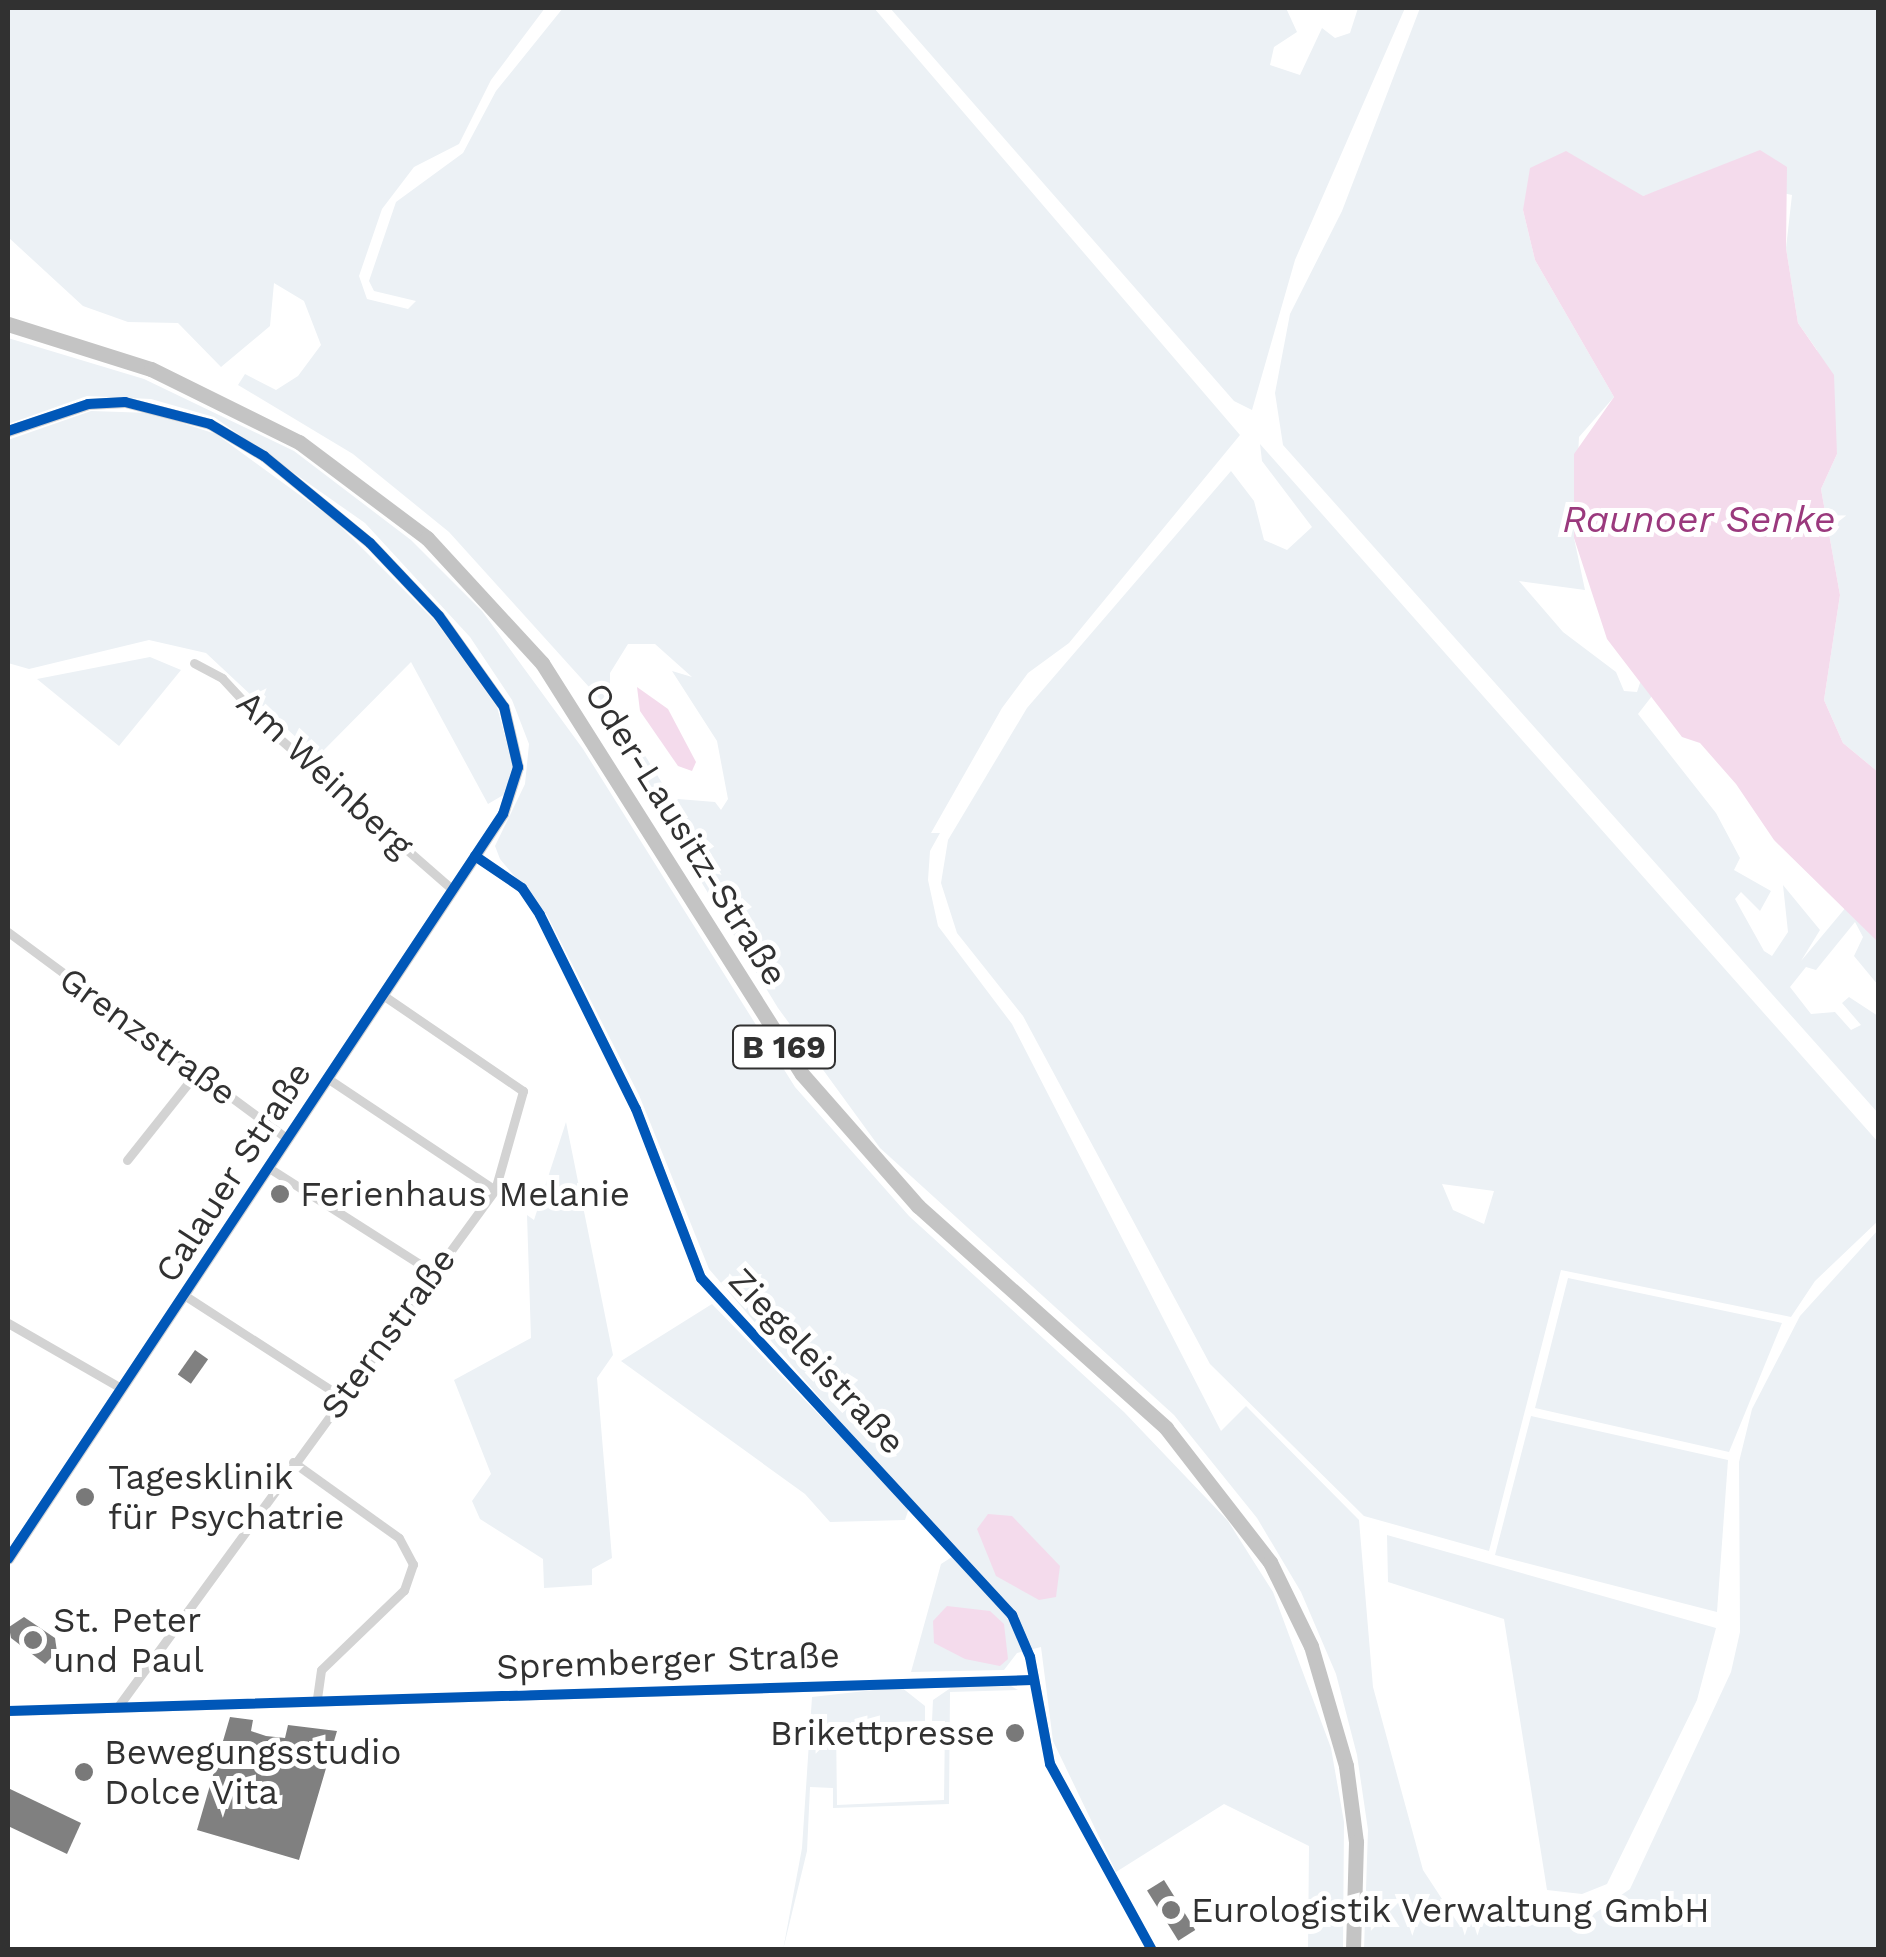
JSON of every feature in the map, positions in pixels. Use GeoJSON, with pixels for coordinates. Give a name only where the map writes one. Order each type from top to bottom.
{"type":"FeatureCollection","features":[{"type":"Feature","properties":{"kind":"highway","name":"Oder-Lausitz-Straße"},"geometry":{"type":"LineString","coordinates":[[8,324],[151,369],[299,442],[427,538],[542,663],[802,1074],[918,1206],[1166,1428],[1262,1550],[1311,1646],[1337,1727],[1356,1842],[1353,1950]]}},
{"type":"Feature","properties":{"kind":"street","name":"Calauer Straße"},"geometry":{"type":"LineString","coordinates":[[8,431],[88,404],[151,406],[210,424],[298,480],[401,574],[491,686],[518,748],[503,814],[8,1560]]}},
{"type":"Feature","properties":{"kind":"street","name":"Am Weinberg"},"geometry":{"type":"LineString","coordinates":[[194,663],[222,678],[272,732],[452,890]]}},
{"type":"Feature","properties":{"kind":"street","name":"Ziegeleistraße"},"geometry":{"type":"LineString","coordinates":[[475,856],[522,888],[540,915],[636,1109],[701,1278],[1005,1606],[1023,1636],[1032,1680]]}},
{"type":"Feature","properties":{"kind":"street","name":"Grenzstraße"},"geometry":{"type":"LineString","coordinates":[[8,932],[288,1138]]}},
{"type":"Feature","properties":{"kind":"street","name":"Sternstraße"},"geometry":{"type":"LineString","coordinates":[[116,1708],[340,1396],[495,1190],[523,1091],[383,995]]}},
{"type":"Feature","properties":{"kind":"street"},"geometry":{"type":"LineString","coordinates":[[127,1160],[196,1072]]}},
{"type":"Feature","properties":{"kind":"street"},"geometry":{"type":"LineString","coordinates":[[327,1078],[495,1190]]}},
{"type":"Feature","properties":{"kind":"street"},"geometry":{"type":"LineString","coordinates":[[269,1168],[432,1272]]}},
{"type":"Feature","properties":{"kind":"street"},"geometry":{"type":"LineString","coordinates":[[184,1296],[340,1396]]}},
{"type":"Feature","properties":{"kind":"street"},"geometry":{"type":"LineString","coordinates":[[8,1323],[121,1388]]}},
{"type":"Feature","properties":{"kind":"street"},"geometry":{"type":"LineString","coordinates":[[293,1462],[399,1538],[410,1555],[404,1590],[321,1670],[317,1700]]}},
{"type":"Feature","properties":{"kind":"street","name":"Spremberger Straße"},"geometry":{"type":"LineString","coordinates":[[8,1710],[1032,1680]]}},
{"type":"Feature","properties":{"kind":"street"},"geometry":{"type":"LineString","coordinates":[[1032,1680],[1050,1764],[1152,1950]]}},
{"type":"Feature","properties":{"kind":"shaded area"},"geometry":{"type":"Polygon","coordinates":[[[8,8],[545,8],[491,80],[459,144],[414,167],[382,209],[359,276],[367,299],[408,309],[416,301],[374,291],[369,281],[396,202],[463,153],[496,91],[563,8],[874,8],[1240,435],[1069,643],[1028,673],[1002,708],[931,833],[940,833],[930,851],[928,880],[938,926],[1012,1024],[1221,1431],[1246,1406],[1359,1520],[1373,1687],[1423,1870],[1459,1925],[1484,1912],[1585,1920],[1630,1889],[1731,1672],[1740,1632],[1739,1462],[1752,1409],[1800,1316],[1878,1230],[1878,1949],[1364,1949],[1368,1830],[1357,1755],[1336,1674],[1301,1592],[1257,1518],[1174,1415],[880,1148],[778,1008],[680,847],[669,811],[678,799],[715,802],[721,810],[728,799],[717,741],[672,671],[692,677],[655,644],[628,644],[610,673],[610,699],[667,791],[649,795],[608,708],[449,532],[353,454],[238,385],[245,374],[276,390],[298,376],[321,345],[304,301],[274,283],[270,326],[221,367],[178,323],[128,322],[83,306],[8,237],[8,8]]]}},
{"type":"Feature","properties":{"kind":"shaded area"},"geometry":{"type":"Polygon","coordinates":[[[890,8],[1286,8],[1297,32],[1274,47],[1270,65],[1300,75],[1322,28],[1335,38],[1350,33],[1358,8],[1405,8],[1295,260],[1252,410],[1234,401],[890,8]]]}},
{"type":"Feature","properties":{"kind":"shaded area"},"geometry":{"type":"Polygon","coordinates":[[[1420,8],[1878,8],[1878,772],[1843,743],[1824,700],[1840,595],[1821,489],[1837,454],[1817,350],[1798,323],[1786,248],[1792,195],[1702,176],[1643,196],[1523,210],[1535,260],[1614,397],[1579,437],[1574,538],[1585,590],[1519,581],[1563,632],[1616,672],[1624,691],[1637,692],[1641,680],[1652,696],[1638,714],[1716,813],[1740,858],[1734,870],[1771,891],[1760,911],[1741,892],[1735,899],[1764,951],[1772,956],[1788,932],[1783,885],[1820,930],[1801,961],[1847,906],[1878,942],[1878,985],[1854,956],[1863,937],[1855,922],[1816,970],[1806,967],[1790,987],[1811,1014],[1835,1012],[1851,1030],[1861,1025],[1842,1003],[1849,997],[1878,1016],[1878,1113],[1283,445],[1275,393],[1290,314],[1342,211],[1420,8]]]}},
{"type":"Feature","properties":{"kind":"shaded area"},"geometry":{"type":"Polygon","coordinates":[[[8,338],[144,379],[294,451],[411,540],[482,611],[583,749],[795,1087],[909,1216],[1124,1412],[1228,1521],[1273,1592],[1331,1748],[1344,1822],[1343,1949],[1308,1949],[1309,1846],[1224,1804],[1116,1872],[1053,1741],[1041,1647],[1017,1653],[1004,1670],[911,1672],[941,1564],[955,1555],[709,1269],[639,1095],[547,915],[500,859],[495,846],[525,784],[529,744],[512,700],[470,637],[365,523],[214,417],[151,399],[87,396],[8,424],[8,338]]]}},
{"type":"Feature","properties":{"kind":"shaded area"},"geometry":{"type":"Polygon","coordinates":[[[91,411],[151,413],[216,434],[334,520],[437,623],[497,707],[513,765],[505,794],[488,804],[411,662],[317,757],[206,653],[149,640],[29,669],[8,663],[8,440],[91,411]]]}},
{"type":"Feature","properties":{"kind":"shaded area"},"geometry":{"type":"Polygon","coordinates":[[[1260,444],[1878,1142],[1878,1221],[1815,1281],[1791,1317],[1561,1270],[1489,1551],[1364,1516],[1210,1364],[1023,1016],[957,933],[941,883],[948,840],[1027,708],[1231,471],[1254,501],[1264,540],[1287,550],[1312,527],[1262,461],[1260,444]],[[1442,1184],[1453,1210],[1484,1224],[1494,1191],[1442,1184]]]}},
{"type":"Feature","properties":{"kind":"shaded area"},"geometry":{"type":"Polygon","coordinates":[[[150,657],[181,670],[119,746],[37,679],[150,657]]]}},
{"type":"Feature","properties":{"kind":"shaded area"},"geometry":{"type":"Polygon","coordinates":[[[566,1122],[613,1355],[597,1378],[612,1558],[592,1569],[592,1585],[544,1588],[543,1559],[480,1519],[472,1501],[491,1474],[454,1380],[531,1338],[527,1215],[534,1220],[566,1122]]]}},
{"type":"Feature","properties":{"kind":"shaded area"},"geometry":{"type":"Polygon","coordinates":[[[1568,1278],[1782,1323],[1729,1452],[1535,1408],[1568,1278]]]}},
{"type":"Feature","properties":{"kind":"shaded area"},"geometry":{"type":"Polygon","coordinates":[[[712,1304],[909,1508],[905,1520],[830,1522],[805,1494],[621,1361],[712,1304]]]}},
{"type":"Feature","properties":{"kind":"shaded area"},"geometry":{"type":"Polygon","coordinates":[[[1531,1416],[1728,1460],[1717,1612],[1495,1555],[1531,1416]]]}},
{"type":"Feature","properties":{"kind":"shaded area"},"geometry":{"type":"Polygon","coordinates":[[[1387,1535],[1716,1628],[1697,1700],[1607,1884],[1582,1894],[1547,1890],[1504,1619],[1388,1582],[1387,1535]]]}},
{"type":"Feature","properties":{"kind":"shaded area"},"geometry":{"type":"Polygon","coordinates":[[[1011,1686],[1018,1690],[950,1692],[949,1804],[833,1808],[833,1788],[810,1787],[807,1851],[783,1950],[802,1848],[812,1697],[901,1687],[925,1706],[925,1721],[836,1724],[837,1805],[944,1800],[945,1721],[932,1721],[933,1700],[952,1687],[1011,1686]]]}},
{"type":"Feature","properties":{"kind":"water","name":"Raunoer Senke"},"geometry":{"type":"Polygon","coordinates":[[[1760,150],[1787,167],[1786,248],[1798,323],[1834,375],[1837,454],[1821,489],[1840,595],[1824,700],[1843,743],[1878,772],[1878,942],[1774,840],[1736,784],[1700,743],[1682,737],[1607,639],[1574,538],[1574,454],[1614,397],[1535,260],[1523,210],[1530,168],[1566,151],[1643,196],[1760,150]]]}},
{"type":"Feature","properties":{"kind":"water"},"geometry":{"type":"Polygon","coordinates":[[[637,687],[668,709],[696,762],[692,771],[678,766],[640,711],[637,687]]]}},
{"type":"Feature","properties":{"kind":"water"},"geometry":{"type":"Polygon","coordinates":[[[988,1514],[1012,1516],[1060,1566],[1056,1597],[1039,1600],[996,1576],[977,1529],[988,1514]]]}},
{"type":"Feature","properties":{"kind":"water"},"geometry":{"type":"Polygon","coordinates":[[[947,1606],[990,1611],[1004,1624],[1008,1659],[1000,1666],[965,1659],[934,1643],[933,1621],[947,1606]]]}},
{"type":"Feature","properties":{"kind":"building"},"geometry":{"type":"Polygon","coordinates":[[[195,1350],[208,1359],[191,1384],[178,1375],[195,1350]]]}},
{"type":"Feature","properties":{"kind":"building","name":"St. Peter und Paul"},"geometry":{"type":"Polygon","coordinates":[[[24,1617],[55,1638],[57,1652],[45,1664],[11,1638],[9,1627],[24,1617]]]}},
{"type":"Feature","properties":{"kind":"building"},"geometry":{"type":"Polygon","coordinates":[[[230,1717],[253,1720],[251,1731],[266,1736],[285,1738],[288,1725],[337,1731],[299,1860],[197,1830],[230,1717]]]}},
{"type":"Feature","properties":{"kind":"building"},"geometry":{"type":"Polygon","coordinates":[[[8,1788],[81,1823],[67,1854],[8,1826],[8,1788]]]}},
{"type":"Feature","properties":{"kind":"building","name":"Eurologistik Verwaltung GmbH"},"geometry":{"type":"Polygon","coordinates":[[[1164,1880],[1195,1930],[1178,1941],[1147,1891],[1164,1880]]]}},
{"type":"Feature","properties":{"kind":"cycle path"},"geometry":{"type":"LineString","coordinates":[[8,431],[88,404],[125,402],[210,424],[264,456],[370,543],[439,616],[504,707],[518,767],[503,814],[8,1559]]}},
{"type":"Feature","properties":{"kind":"cycle path"},"geometry":{"type":"LineString","coordinates":[[475,856],[522,888],[540,915],[636,1109],[701,1278],[1012,1615],[1030,1657],[1050,1764],[1152,1950]]}},
{"type":"Feature","properties":{"kind":"cycle path"},"geometry":{"type":"LineString","coordinates":[[8,1711],[1032,1680]]}},
{"type":"Feature","properties":{"kind":"place","name":"Ferienhaus Melanie"},"geometry":{"type":"Point","coordinates":[280,1194]}},
{"type":"Feature","properties":{"kind":"place","name":"Tagesklinik für Psychatrie"},"geometry":{"type":"Point","coordinates":[85,1497]}},
{"type":"Feature","properties":{"kind":"place","name":"St. Peter und Paul"},"geometry":{"type":"Point","coordinates":[33,1640]}},
{"type":"Feature","properties":{"kind":"place","name":"Brikettpresse"},"geometry":{"type":"Point","coordinates":[1015,1733]}},
{"type":"Feature","properties":{"kind":"place","name":"Bewegungsstudio Dolce Vita"},"geometry":{"type":"Point","coordinates":[84,1772]}},
{"type":"Feature","properties":{"kind":"place","name":"Eurologistik Verwaltung GmbH"},"geometry":{"type":"Point","coordinates":[1171,1910]}}]}
